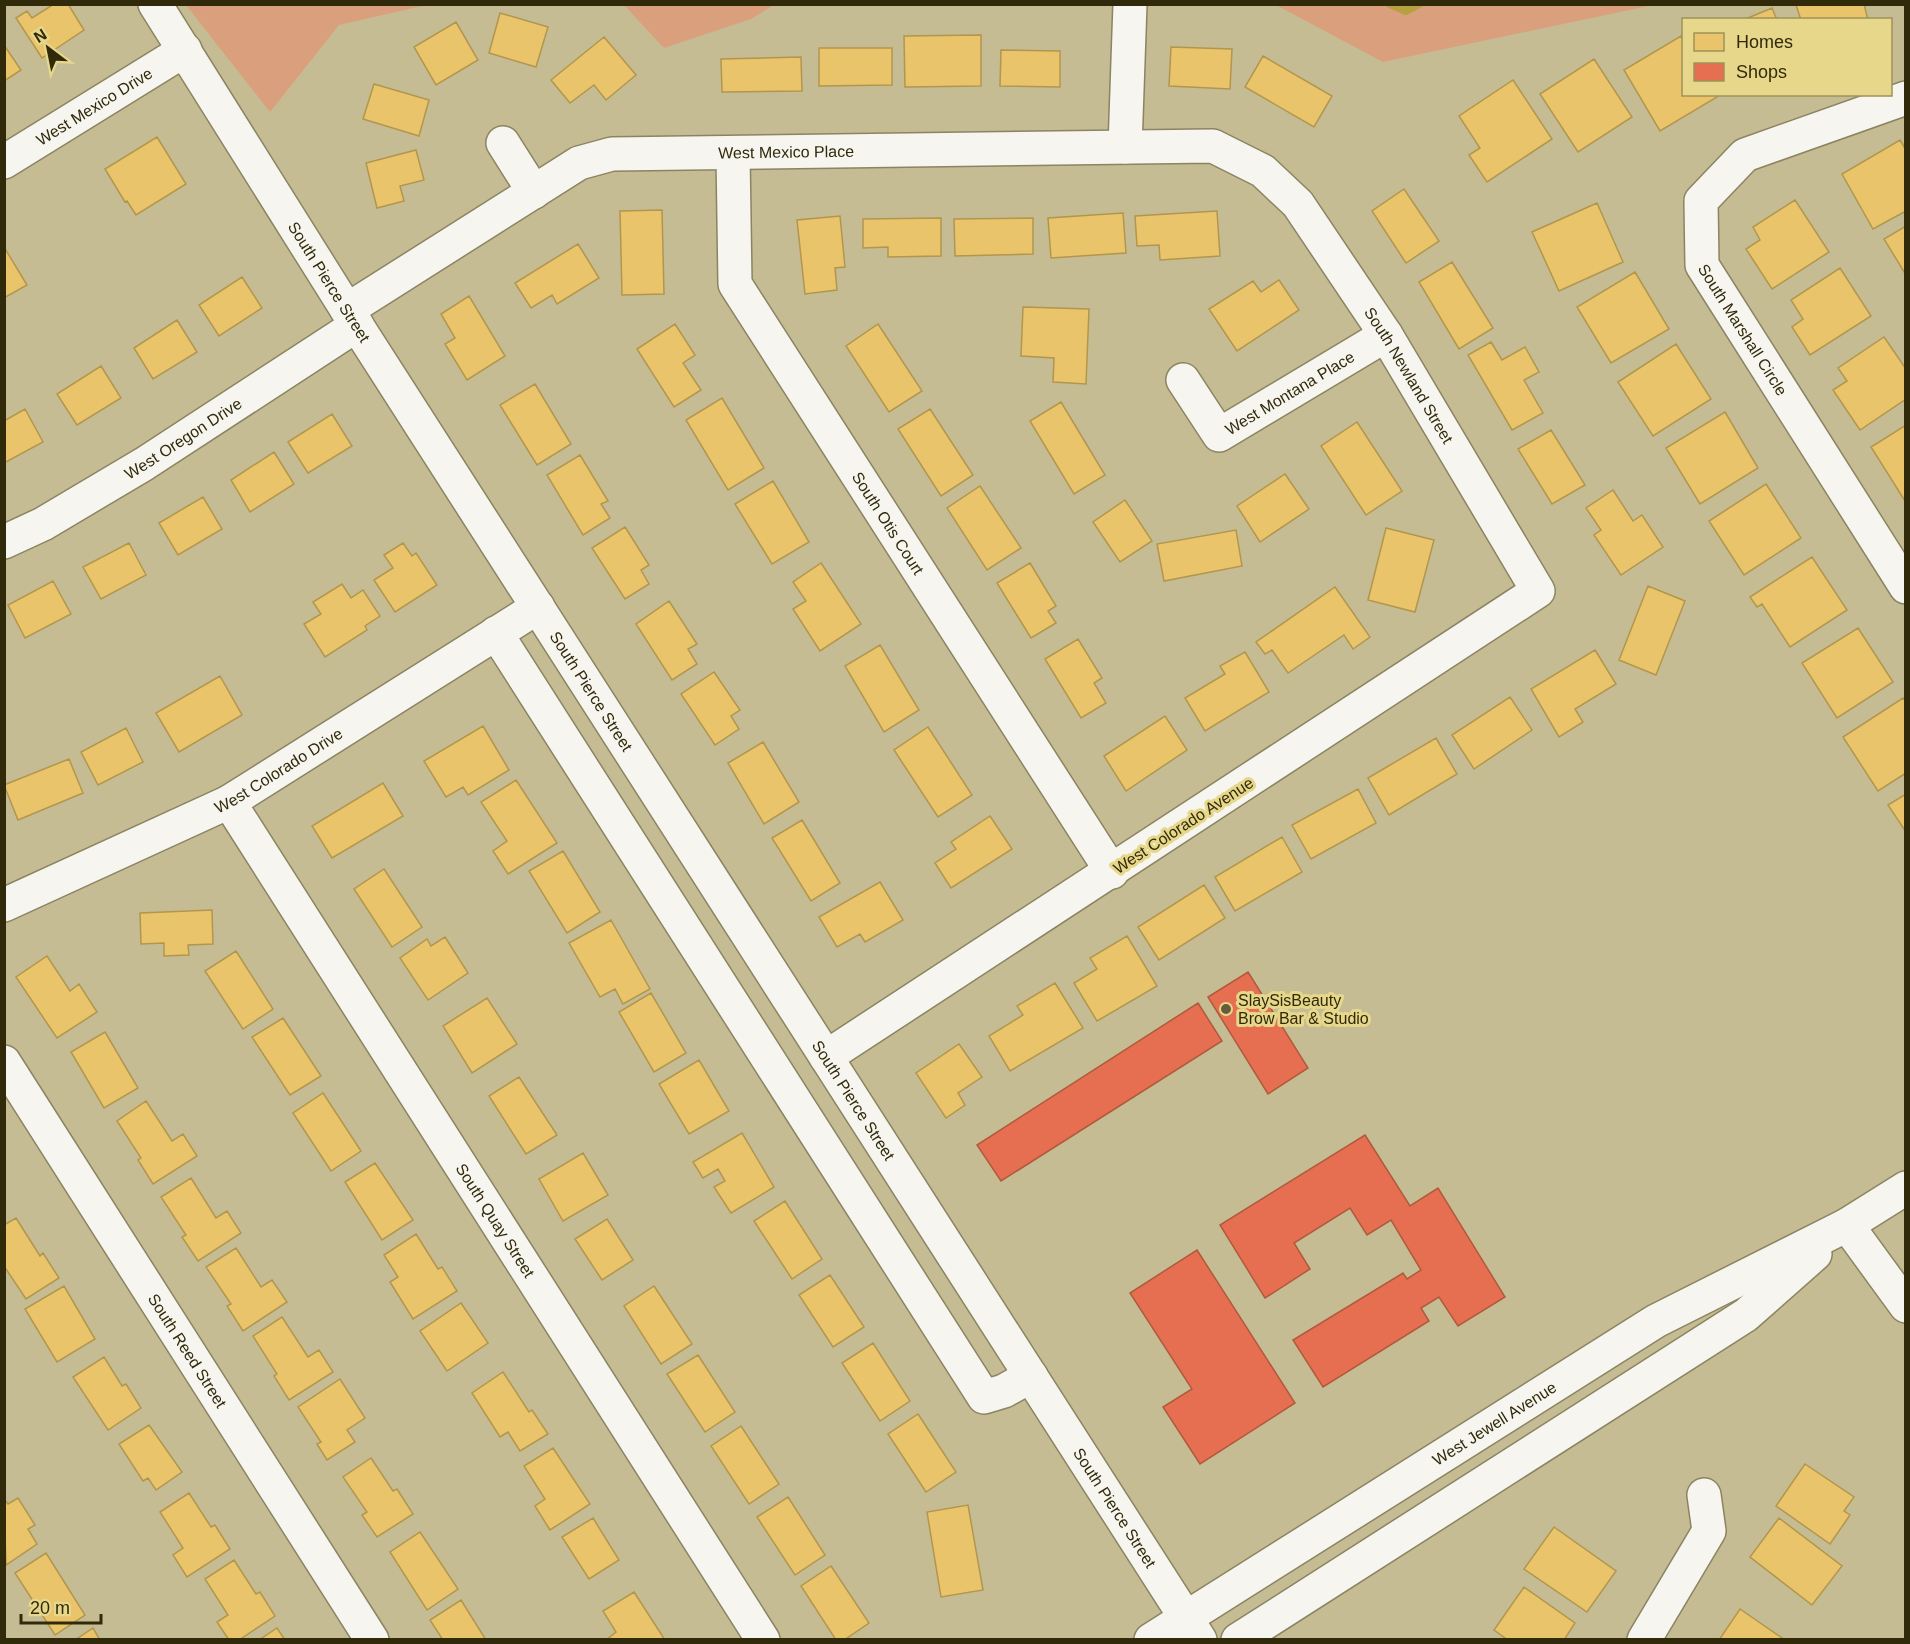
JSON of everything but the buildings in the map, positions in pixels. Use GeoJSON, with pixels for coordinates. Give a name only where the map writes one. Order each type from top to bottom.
{"type":"FeatureCollection","features":[{"type":"Feature","properties":{"kind":"street","name":"South Pierce Street"},"geometry":{"type":"LineString","coordinates":[[155,4],[352,317],[1193,1628]]}},
{"type":"Feature","properties":{"kind":"street"},"geometry":{"type":"LineString","coordinates":[[1125,147],[1130,4]]}},
{"type":"Feature","properties":{"kind":"street","name":"West Mexico Drive"},"geometry":{"type":"LineString","coordinates":[[4,162],[185,50]]}},
{"type":"Feature","properties":{"kind":"street","name":"South Marshall Circle"},"geometry":{"type":"LineString","coordinates":[[1905,98],[1745,155],[1701,201],[1702,265],[1905,587]]}},
{"type":"Feature","properties":{"kind":"street"},"geometry":{"type":"LineString","coordinates":[[503,143],[534,192]]}},
{"type":"Feature","properties":{"kind":"street","name":"West Mexico Place"},"geometry":{"type":"LineString","coordinates":[[352,317],[579,163],[612,154],[1213,146],[1263,171]]}},
{"type":"Feature","properties":{"kind":"street","name":"South Otis Court"},"geometry":{"type":"LineString","coordinates":[[733,153],[735,284],[1112,872]]}},
{"type":"Feature","properties":{"kind":"street","name":"South Newland Street"},"geometry":{"type":"LineString","coordinates":[[1263,171],[1298,204],[1386,335],[1538,591]]}},
{"type":"Feature","properties":{"kind":"street","name":"West Oregon Drive"},"geometry":{"type":"LineString","coordinates":[[4,542],[43,524],[144,464],[352,317]]}},
{"type":"Feature","properties":{"kind":"street","name":"West Montana Place"},"geometry":{"type":"LineString","coordinates":[[1183,380],[1219,435],[1386,335]]}},
{"type":"Feature","properties":{"kind":"street","name":"West Colorado Avenue"},"geometry":{"type":"LineString","coordinates":[[826,1057],[1112,872],[1538,591]]}},
{"type":"Feature","properties":{"kind":"street","name":"West Colorado Drive"},"geometry":{"type":"LineString","coordinates":[[4,905],[229,802],[538,607]]}},
{"type":"Feature","properties":{"kind":"street"},"geometry":{"type":"LineString","coordinates":[[496,633],[984,1397],[1004,1391],[1031,1376]]}},
{"type":"Feature","properties":{"kind":"street","name":"South Quay Street"},"geometry":{"type":"LineString","coordinates":[[229,802],[763,1640]]}},
{"type":"Feature","properties":{"kind":"street","name":"South Reed Street"},"geometry":{"type":"LineString","coordinates":[[4,1062],[372,1640]]}},
{"type":"Feature","properties":{"kind":"street","name":"West Jewell Avenue"},"geometry":{"type":"LineString","coordinates":[[1151,1640],[1193,1628],[1656,1321],[1847,1225],[1905,1188]]}},
{"type":"Feature","properties":{"kind":"street"},"geometry":{"type":"LineString","coordinates":[[1847,1225],[1905,1306]]}},
{"type":"Feature","properties":{"kind":"street","name":"West Jewell Avenue"},"geometry":{"type":"LineString","coordinates":[[1238,1640],[1746,1315],[1847,1225]]}},
{"type":"Feature","properties":{"kind":"street"},"geometry":{"type":"LineString","coordinates":[[1644,1640],[1709,1531],[1704,1496]]}},
{"type":"Feature","properties":{"kind":"shaded area"},"geometry":{"type":"Polygon","coordinates":[[[186,5],[426,5],[339,25],[270,112],[186,5]]]}},
{"type":"Feature","properties":{"kind":"shaded area"},"geometry":{"type":"Polygon","coordinates":[[[624,5],[774,5],[751,19],[664,48],[624,5]]]}},
{"type":"Feature","properties":{"kind":"shaded area"},"geometry":{"type":"Polygon","coordinates":[[[1276,5],[1653,5],[1383,62],[1276,5]]]}},
{"type":"Feature","properties":{"kind":"waterway"},"geometry":{"type":"LineString","coordinates":[[1390,4],[1406,11],[1419,4]]}},
{"type":"Feature","properties":{"kind":"place","name":"SlaySisBeauty Brow Bar & Studio"},"geometry":{"type":"Point","coordinates":[1226,1009]}}]}
